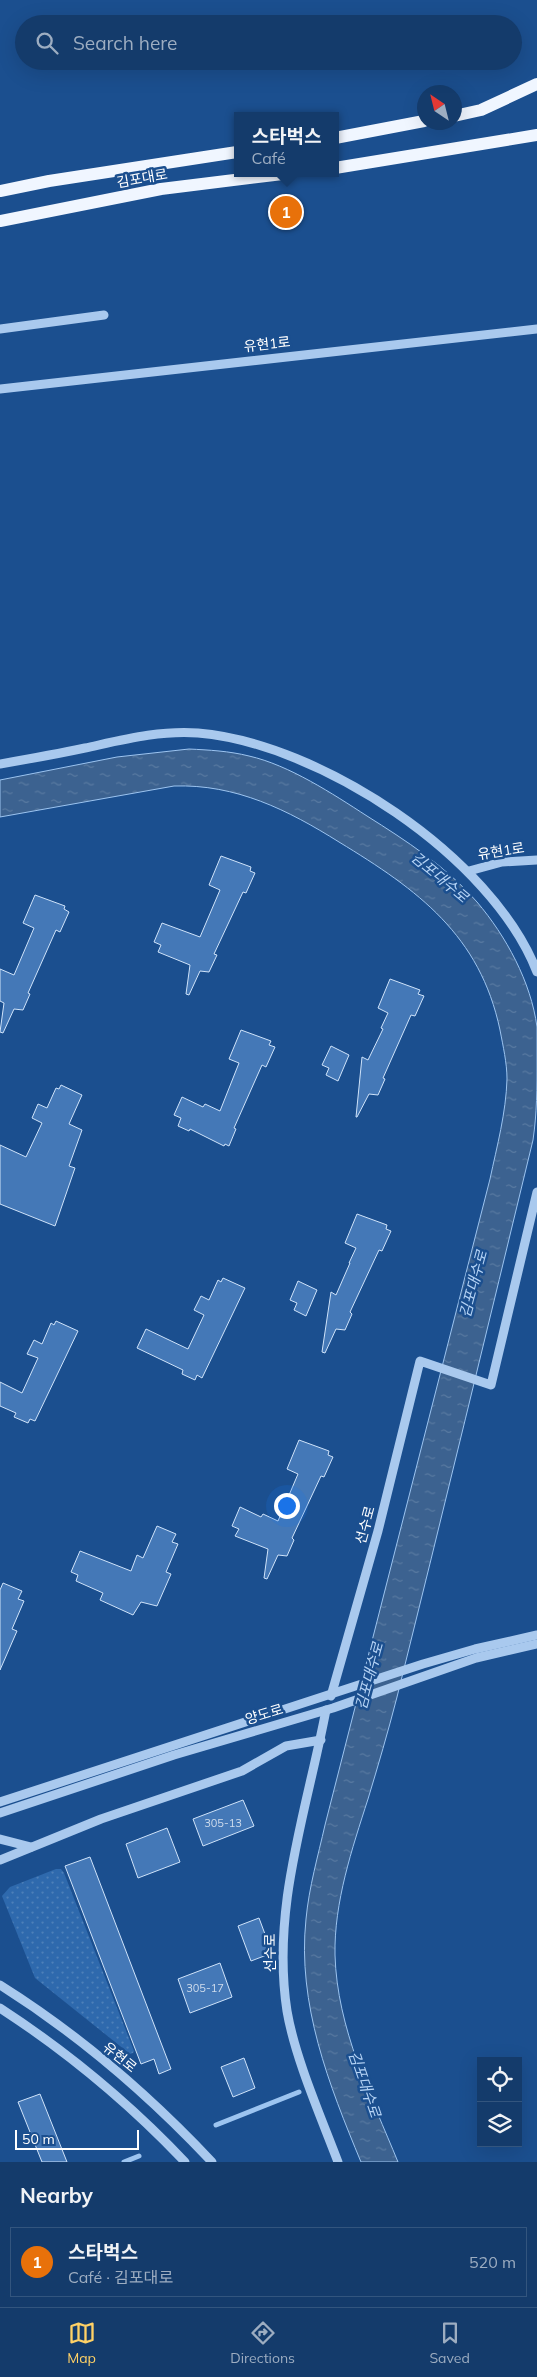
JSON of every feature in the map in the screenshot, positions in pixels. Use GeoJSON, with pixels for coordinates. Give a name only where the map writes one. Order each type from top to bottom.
{"type":"FeatureCollection","features":[{"type":"Feature","properties":{"kind":"main road"},"geometry":{"type":"LineString","coordinates":[[513,96],[537,78]]}},
{"type":"Feature","properties":{"kind":"main road"},"geometry":{"type":"LineString","coordinates":[[462,114],[480,110],[537,84]]}},
{"type":"Feature","properties":{"kind":"main road"},"geometry":{"type":"LineString","coordinates":[[339,137],[417,122]]}},
{"type":"Feature","properties":{"kind":"main road"},"geometry":{"type":"LineString","coordinates":[[339,167],[537,135]]}},
{"type":"Feature","properties":{"kind":"main road","name":"김포대로"},"geometry":{"type":"LineString","coordinates":[[0,191],[234,152]]}},
{"type":"Feature","properties":{"kind":"main road","name":"김포대로"},"geometry":{"type":"LineString","coordinates":[[0,221],[161,189],[258,177]]}},
{"type":"Feature","properties":{"kind":"street"},"geometry":{"type":"LineString","coordinates":[[0,329],[104,315]]}},
{"type":"Feature","properties":{"kind":"street","name":"유현1로"},"geometry":{"type":"LineString","coordinates":[[0,389],[537,329]]}},
{"type":"Feature","properties":{"kind":"street"},"geometry":{"type":"LineString","coordinates":[[0,764],[124,740],[171,734],[196,733],[254,743],[325,772],[370,797],[435,841],[469,871],[490,895],[522,940],[537,972]]}},
{"type":"Feature","properties":{"kind":"street","name":"유현1로"},"geometry":{"type":"LineString","coordinates":[[469,871],[502,862],[537,860]]}},
{"type":"Feature","properties":{"kind":"street","name":"선수로"},"geometry":{"type":"LineString","coordinates":[[334,1695],[378,1531],[420,1361],[491,1385],[537,1192]]}},
{"type":"Feature","properties":{"kind":"street","name":"양도로"},"geometry":{"type":"LineString","coordinates":[[0,1802],[475,1649],[537,1635]]}},
{"type":"Feature","properties":{"kind":"street","name":"양도로"},"geometry":{"type":"LineString","coordinates":[[0,1813],[174,1755],[330,1709],[476,1658],[537,1644]]}},
{"type":"Feature","properties":{"kind":"street","name":"선수로"},"geometry":{"type":"LineString","coordinates":[[330,1709],[292,1860],[286,1899],[284,1984],[293,2036],[338,2162]]}},
{"type":"Feature","properties":{"kind":"street"},"geometry":{"type":"LineString","coordinates":[[0,1860],[147,1802],[242,1770],[286,1746],[321,1740]]}},
{"type":"Feature","properties":{"kind":"street"},"geometry":{"type":"LineString","coordinates":[[0,1839],[32,1847]]}},
{"type":"Feature","properties":{"kind":"street","name":"유현로"},"geometry":{"type":"LineString","coordinates":[[0,1985],[39,2011],[128,2081],[212,2162]]}},
{"type":"Feature","properties":{"kind":"street"},"geometry":{"type":"LineString","coordinates":[[0,2008],[56,2047],[105,2088],[185,2162]]}},
{"type":"Feature","properties":{"kind":"shaded area"},"geometry":{"type":"Polygon","coordinates":[[[56,1869],[61,1869],[64,1873],[134,2051],[133,2053],[130,2054],[35,1978],[2,1896],[10,1887],[56,1869]]]}},
{"type":"Feature","properties":{"kind":"water","name":"김포대수로"},"geometry":{"type":"Polygon","coordinates":[[[189,749],[249,756],[295,773],[381,825],[439,866],[477,902],[498,930],[516,960],[523,977],[534,1010],[537,1027],[536,1100],[533,1140],[397,1697],[350,1856],[337,1915],[335,1955],[342,2009],[357,2061],[398,2162],[361,2162],[327,2074],[318,2044],[306,1982],[304,1951],[307,1907],[325,1825],[490,1179],[505,1104],[506,1061],[491,997],[478,967],[461,941],[442,918],[395,878],[300,819],[261,801],[240,794],[219,789],[174,786],[0,817],[0,780],[117,757],[189,749]]]}},
{"type":"Feature","properties":{"kind":"building"},"geometry":{"type":"Polygon","coordinates":[[[221,856],[251,867],[250,871],[255,873],[246,893],[243,892],[214,954],[217,955],[209,972],[200,971],[189,995],[186,994],[190,965],[158,952],[161,945],[154,942],[162,923],[200,937],[220,890],[209,885],[221,856]]]}},
{"type":"Feature","properties":{"kind":"building"},"geometry":{"type":"Polygon","coordinates":[[[35,895],[65,906],[64,909],[69,912],[60,932],[56,930],[28,993],[30,994],[23,1010],[14,1009],[3,1033],[0,1032],[4,1003],[0,1001],[0,969],[14,975],[34,928],[23,923],[35,895]]]}},
{"type":"Feature","properties":{"kind":"building"},"geometry":{"type":"Polygon","coordinates":[[[390,979],[420,990],[418,994],[424,996],[415,1016],[411,1015],[383,1078],[385,1079],[378,1095],[369,1094],[356,1117],[362,1057],[368,1060],[383,1029],[381,1028],[388,1013],[378,1008],[390,979]]]}},
{"type":"Feature","properties":{"kind":"building"},"geometry":{"type":"Polygon","coordinates":[[[241,1030],[271,1041],[269,1045],[275,1047],[266,1067],[262,1065],[234,1128],[236,1129],[229,1146],[225,1144],[224,1146],[190,1129],[189,1131],[178,1126],[181,1118],[174,1115],[182,1097],[203,1107],[205,1104],[220,1111],[239,1063],[229,1059],[241,1030]]]}},
{"type":"Feature","properties":{"kind":"building"},"geometry":{"type":"Polygon","coordinates":[[[331,1046],[349,1055],[338,1081],[326,1075],[329,1068],[322,1065],[331,1046]]]}},
{"type":"Feature","properties":{"kind":"building"},"geometry":{"type":"Polygon","coordinates":[[[61,1085],[82,1095],[69,1124],[82,1130],[69,1166],[75,1168],[55,1226],[0,1204],[0,1145],[26,1157],[42,1123],[32,1118],[38,1104],[47,1108],[56,1088],[59,1089],[61,1085]]]}},
{"type":"Feature","properties":{"kind":"building"},"geometry":{"type":"Polygon","coordinates":[[[357,1214],[387,1225],[386,1229],[391,1231],[382,1251],[379,1250],[350,1312],[352,1314],[345,1330],[336,1329],[325,1353],[322,1352],[331,1292],[336,1295],[356,1248],[345,1243],[357,1214]]]}},
{"type":"Feature","properties":{"kind":"building"},"geometry":{"type":"Polygon","coordinates":[[[223,1278],[245,1288],[202,1378],[197,1375],[195,1380],[182,1374],[183,1370],[137,1348],[146,1329],[188,1349],[204,1315],[194,1310],[201,1296],[209,1300],[218,1280],[221,1282],[223,1278]]]}},
{"type":"Feature","properties":{"kind":"building"},"geometry":{"type":"Polygon","coordinates":[[[298,1281],[317,1290],[306,1316],[294,1310],[297,1303],[290,1300],[298,1281]]]}},
{"type":"Feature","properties":{"kind":"building"},"geometry":{"type":"Polygon","coordinates":[[[56,1321],[78,1331],[35,1421],[30,1419],[28,1423],[14,1417],[16,1413],[0,1406],[0,1382],[22,1393],[38,1358],[27,1354],[34,1340],[42,1344],[51,1323],[54,1325],[56,1321]]]}},
{"type":"Feature","properties":{"kind":"building"},"geometry":{"type":"Polygon","coordinates":[[[299,1440],[329,1451],[328,1455],[333,1457],[324,1477],[321,1476],[292,1538],[294,1540],[287,1556],[278,1555],[267,1579],[264,1578],[268,1549],[235,1536],[239,1529],[232,1526],[240,1507],[261,1517],[263,1514],[278,1521],[298,1474],[287,1469],[299,1440]]]}},
{"type":"Feature","properties":{"kind":"building"},"geometry":{"type":"Polygon","coordinates":[[[157,1526],[176,1534],[172,1542],[178,1544],[166,1572],[171,1574],[157,1606],[141,1602],[133,1615],[100,1600],[103,1593],[76,1581],[78,1575],[71,1572],[80,1551],[131,1571],[137,1555],[143,1558],[157,1526]]]}},
{"type":"Feature","properties":{"kind":"building"},"geometry":{"type":"Polygon","coordinates":[[[3,1583],[22,1591],[18,1599],[24,1601],[12,1629],[17,1631],[0,1670],[0,1590],[3,1583]]]}},
{"type":"Feature","properties":{"kind":"building"},"geometry":{"type":"Polygon","coordinates":[[[243,1800],[254,1826],[203,1846],[193,1819],[243,1800]]]}},
{"type":"Feature","properties":{"kind":"building"},"geometry":{"type":"Polygon","coordinates":[[[167,1828],[180,1862],[138,1878],[126,1844],[167,1828]]]}},
{"type":"Feature","properties":{"kind":"building"},"geometry":{"type":"Polygon","coordinates":[[[90,1857],[171,2069],[159,2074],[154,2059],[141,2064],[65,1866],[90,1857]]]}},
{"type":"Feature","properties":{"kind":"building"},"geometry":{"type":"Polygon","coordinates":[[[259,1918],[272,1953],[251,1961],[238,1926],[259,1918]]]}},
{"type":"Feature","properties":{"kind":"building"},"geometry":{"type":"Polygon","coordinates":[[[220,1963],[232,1997],[190,2013],[178,1979],[220,1963]]]}},
{"type":"Feature","properties":{"kind":"building"},"geometry":{"type":"Polygon","coordinates":[[[244,2058],[255,2088],[233,2097],[221,2067],[244,2058]]]}},
{"type":"Feature","properties":{"kind":"building"},"geometry":{"type":"Polygon","coordinates":[[[40,2094],[67,2162],[42,2162],[18,2102],[40,2094]]]}},
{"type":"Feature","properties":{"kind":"waterway"},"geometry":{"type":"LineString","coordinates":[[216,2125],[299,2092]]}},
{"type":"Feature","properties":{"kind":"waterway"},"geometry":{"type":"LineString","coordinates":[[124,2162],[139,2156]]}},
{"type":"Feature","properties":{"kind":"place","name":"스타벅스"},"geometry":{"type":"Point","coordinates":[286,212]}}]}
